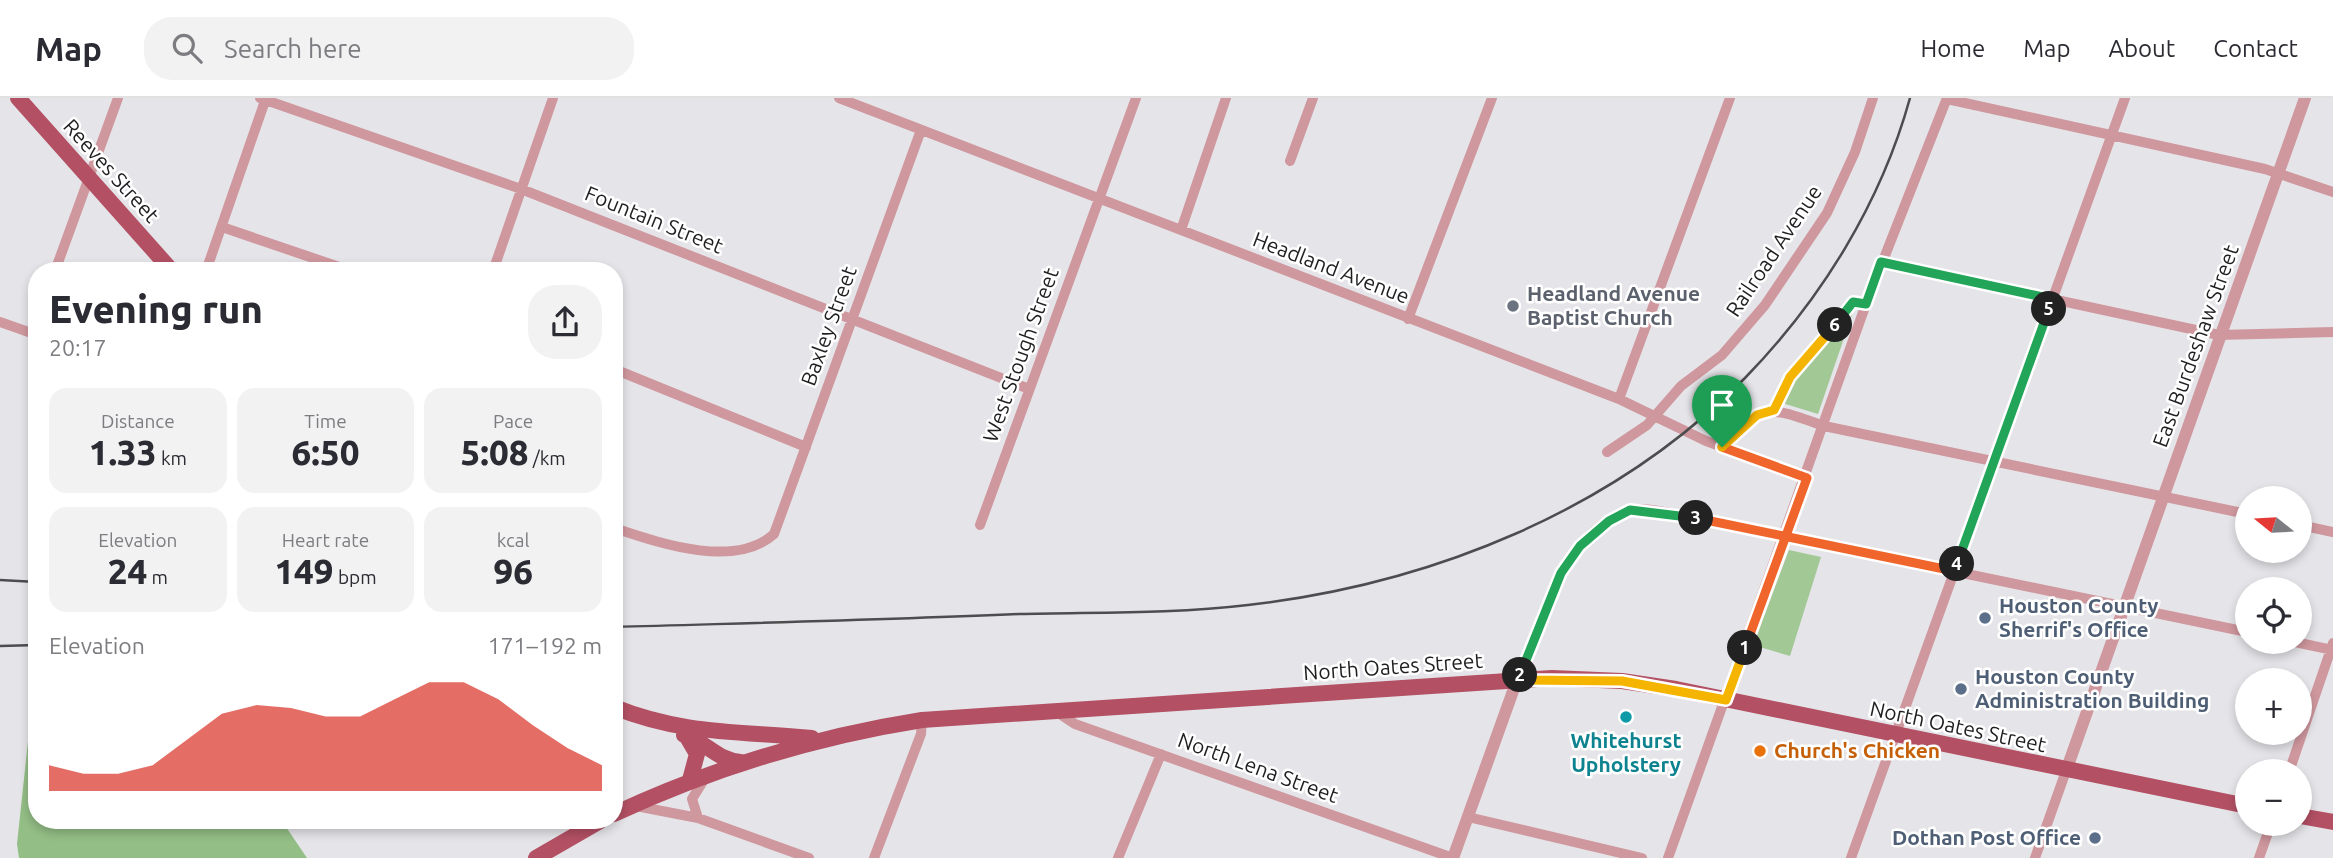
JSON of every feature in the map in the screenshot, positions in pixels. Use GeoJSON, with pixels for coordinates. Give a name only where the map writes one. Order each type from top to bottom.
{"type":"FeatureCollection","features":[{"type":"Feature","properties":{"kind":"main road","name":"Reeves Street"},"geometry":{"type":"LineString","coordinates":[[18,98],[164,262]]}},
{"type":"Feature","properties":{"kind":"main road","name":"North Oates Street"},"geometry":{"type":"LineString","coordinates":[[825,739],[922,720],[1053,709],[1517,680],[1622,681],[2235,804]]}},
{"type":"Feature","properties":{"kind":"main road"},"geometry":{"type":"LineString","coordinates":[[623,711],[649,721],[704,731],[825,739]]}},
{"type":"Feature","properties":{"kind":"main road"},"geometry":{"type":"LineString","coordinates":[[649,721],[660,729],[695,738],[718,767]]}},
{"type":"Feature","properties":{"kind":"main road"},"geometry":{"type":"LineString","coordinates":[[704,731],[721,743],[718,767]]}},
{"type":"Feature","properties":{"kind":"main road"},"geometry":{"type":"LineString","coordinates":[[685,735],[697,754],[690,780]]}},
{"type":"Feature","properties":{"kind":"main road"},"geometry":{"type":"LineString","coordinates":[[623,810],[718,767],[825,739]]}},
{"type":"Feature","properties":{"kind":"main road"},"geometry":{"type":"LineString","coordinates":[[2312,818],[2333,822]]}},
{"type":"Feature","properties":{"kind":"main road"},"geometry":{"type":"LineString","coordinates":[[536,858],[586,829]]}},
{"type":"Feature","properties":{"kind":"street"},"geometry":{"type":"LineString","coordinates":[[58,262],[118,98]]}},
{"type":"Feature","properties":{"kind":"street"},"geometry":{"type":"LineString","coordinates":[[496,262],[553,98]]}},
{"type":"Feature","properties":{"kind":"street","name":"Headland Avenue"},"geometry":{"type":"LineString","coordinates":[[839,98],[1619,399],[1722,447],[1807,478]]}},
{"type":"Feature","properties":{"kind":"street","name":"West Stough Street"},"geometry":{"type":"LineString","coordinates":[[980,525],[1136,98]]}},
{"type":"Feature","properties":{"kind":"street"},"geometry":{"type":"LineString","coordinates":[[1181,230],[1226,98]]}},
{"type":"Feature","properties":{"kind":"street"},"geometry":{"type":"LineString","coordinates":[[1290,161],[1313,98]]}},
{"type":"Feature","properties":{"kind":"street"},"geometry":{"type":"LineString","coordinates":[[1408,318],[1492,98]]}},
{"type":"Feature","properties":{"kind":"street"},"geometry":{"type":"LineString","coordinates":[[1619,399],[1730,98]]}},
{"type":"Feature","properties":{"kind":"street","name":"Railroad Avenue"},"geometry":{"type":"LineString","coordinates":[[1607,452],[1647,425],[1681,386],[1722,355],[1744,332],[1795,262],[1826,213],[1840,186],[1873,98]]}},
{"type":"Feature","properties":{"kind":"street"},"geometry":{"type":"LineString","coordinates":[[1851,858],[2125,98]]}},
{"type":"Feature","properties":{"kind":"street","name":"East Burdeshaw Street"},"geometry":{"type":"LineString","coordinates":[[2066,771],[2305,98]]}},
{"type":"Feature","properties":{"kind":"street"},"geometry":{"type":"LineString","coordinates":[[209,262],[264,99]]}},
{"type":"Feature","properties":{"kind":"street","name":"Fountain Street"},"geometry":{"type":"LineString","coordinates":[[264,99],[521,188],[1029,389]]}},
{"type":"Feature","properties":{"kind":"street"},"geometry":{"type":"LineString","coordinates":[[1668,858],[1807,478],[1881,262],[1947,99],[2278,172],[2333,192]]}},
{"type":"Feature","properties":{"kind":"street","name":"Baxley Street"},"geometry":{"type":"LineString","coordinates":[[623,531],[674,548],[698,551],[748,548],[774,534],[921,130]]}},
{"type":"Feature","properties":{"kind":"street"},"geometry":{"type":"LineString","coordinates":[[222,228],[324,262]]}},
{"type":"Feature","properties":{"kind":"street"},"geometry":{"type":"LineString","coordinates":[[1881,262],[2219,335],[2333,332]]}},
{"type":"Feature","properties":{"kind":"street"},"geometry":{"type":"LineString","coordinates":[[1774,410],[1790,377],[1853,302],[1866,304]]}},
{"type":"Feature","properties":{"kind":"street"},"geometry":{"type":"LineString","coordinates":[[0,322],[28,329]]}},
{"type":"Feature","properties":{"kind":"street"},"geometry":{"type":"LineString","coordinates":[[623,373],[806,447]]}},
{"type":"Feature","properties":{"kind":"street"},"geometry":{"type":"LineString","coordinates":[[1722,447],[1757,415],[1774,410],[1824,426],[2235,512]]}},
{"type":"Feature","properties":{"kind":"street"},"geometry":{"type":"LineString","coordinates":[[1453,858],[1517,680],[1561,573],[1580,546],[1609,521],[1630,510],[1661,512],[1786,536],[2235,630]]}},
{"type":"Feature","properties":{"kind":"street"},"geometry":{"type":"LineString","coordinates":[[2312,528],[2333,532]]}},
{"type":"Feature","properties":{"kind":"street"},"geometry":{"type":"LineString","coordinates":[[2294,759],[2332,648],[2312,645]]}},
{"type":"Feature","properties":{"kind":"street","name":"North Lena Street"},"geometry":{"type":"LineString","coordinates":[[1053,709],[1075,724],[1453,858]]}},
{"type":"Feature","properties":{"kind":"street"},"geometry":{"type":"LineString","coordinates":[[874,858],[921,734],[922,720]]}},
{"type":"Feature","properties":{"kind":"street"},"geometry":{"type":"LineString","coordinates":[[1118,858],[1161,754]]}},
{"type":"Feature","properties":{"kind":"street"},"geometry":{"type":"LineString","coordinates":[[698,818],[692,799],[718,767]]}},
{"type":"Feature","properties":{"kind":"street"},"geometry":{"type":"LineString","coordinates":[[2035,858],[2066,771]]}},
{"type":"Feature","properties":{"kind":"street"},"geometry":{"type":"LineString","coordinates":[[632,805],[698,818],[809,858]]}},
{"type":"Feature","properties":{"kind":"street"},"geometry":{"type":"LineString","coordinates":[[1468,817],[1642,858]]}},
{"type":"Feature","properties":{"kind":"street"},"geometry":{"type":"LineString","coordinates":[[2259,858],[2267,836]]}},
{"type":"Feature","properties":{"kind":"green space"},"geometry":{"type":"Polygon","coordinates":[[[1854,309],[1818,414],[1782,403],[1794,379],[1854,309]]]}},
{"type":"Feature","properties":{"kind":"green space"},"geometry":{"type":"Polygon","coordinates":[[[1789,550],[1821,557],[1790,656],[1753,645],[1789,550]]]}},
{"type":"Feature","properties":{"kind":"green space"},"geometry":{"type":"Polygon","coordinates":[[[28,741],[28,829],[287,829],[307,858],[19,858],[17,844],[28,741]]]}},
{"type":"Feature","properties":{"kind":"railway"},"geometry":{"type":"LineString","coordinates":[[623,627],[1162,611],[1248,605],[1317,595],[1384,579],[1451,559],[1516,534],[1578,503],[1638,467],[1694,425],[1773,348],[1823,283],[1865,212],[1883,175],[1910,98]]}},
{"type":"Feature","properties":{"kind":"railway"},"geometry":{"type":"LineString","coordinates":[[0,580],[28,582]]}},
{"type":"Feature","properties":{"kind":"railway"},"geometry":{"type":"LineString","coordinates":[[0,646],[28,645]]}},
{"type":"Feature","properties":{"kind":"place","name":"Headland Avenue Baptist Church"},"geometry":{"type":"Point","coordinates":[1513,306]}},
{"type":"Feature","properties":{"kind":"place","name":"Houston County Sherrif's Office"},"geometry":{"type":"Point","coordinates":[1985,618]}},
{"type":"Feature","properties":{"kind":"place","name":"Houston County Administration Building"},"geometry":{"type":"Point","coordinates":[1961,689]}},
{"type":"Feature","properties":{"kind":"place","name":"Whitehurst Upholstery"},"geometry":{"type":"Point","coordinates":[1626,717]}},
{"type":"Feature","properties":{"kind":"place","name":"Church's Chicken"},"geometry":{"type":"Point","coordinates":[1760,751]}},
{"type":"Feature","properties":{"kind":"place","name":"Dothan Post Office"},"geometry":{"type":"Point","coordinates":[2095,838]}},
{"type":"Feature","properties":{"kind":"route"},"geometry":{"type":"LineString","coordinates":[[1722,447],[1757,415],[1774,410],[1790,377],[1853,302],[1866,304],[1881,262],[2052,299],[1954,571],[1795,538],[1786,536],[1777,534],[1736,527],[1682,515],[1630,510],[1609,521],[1580,546],[1561,573],[1517,680],[1552,678],[1622,681],[1726,700],[1759,609],[1786,536],[1807,478],[1722,447]]}}]}
